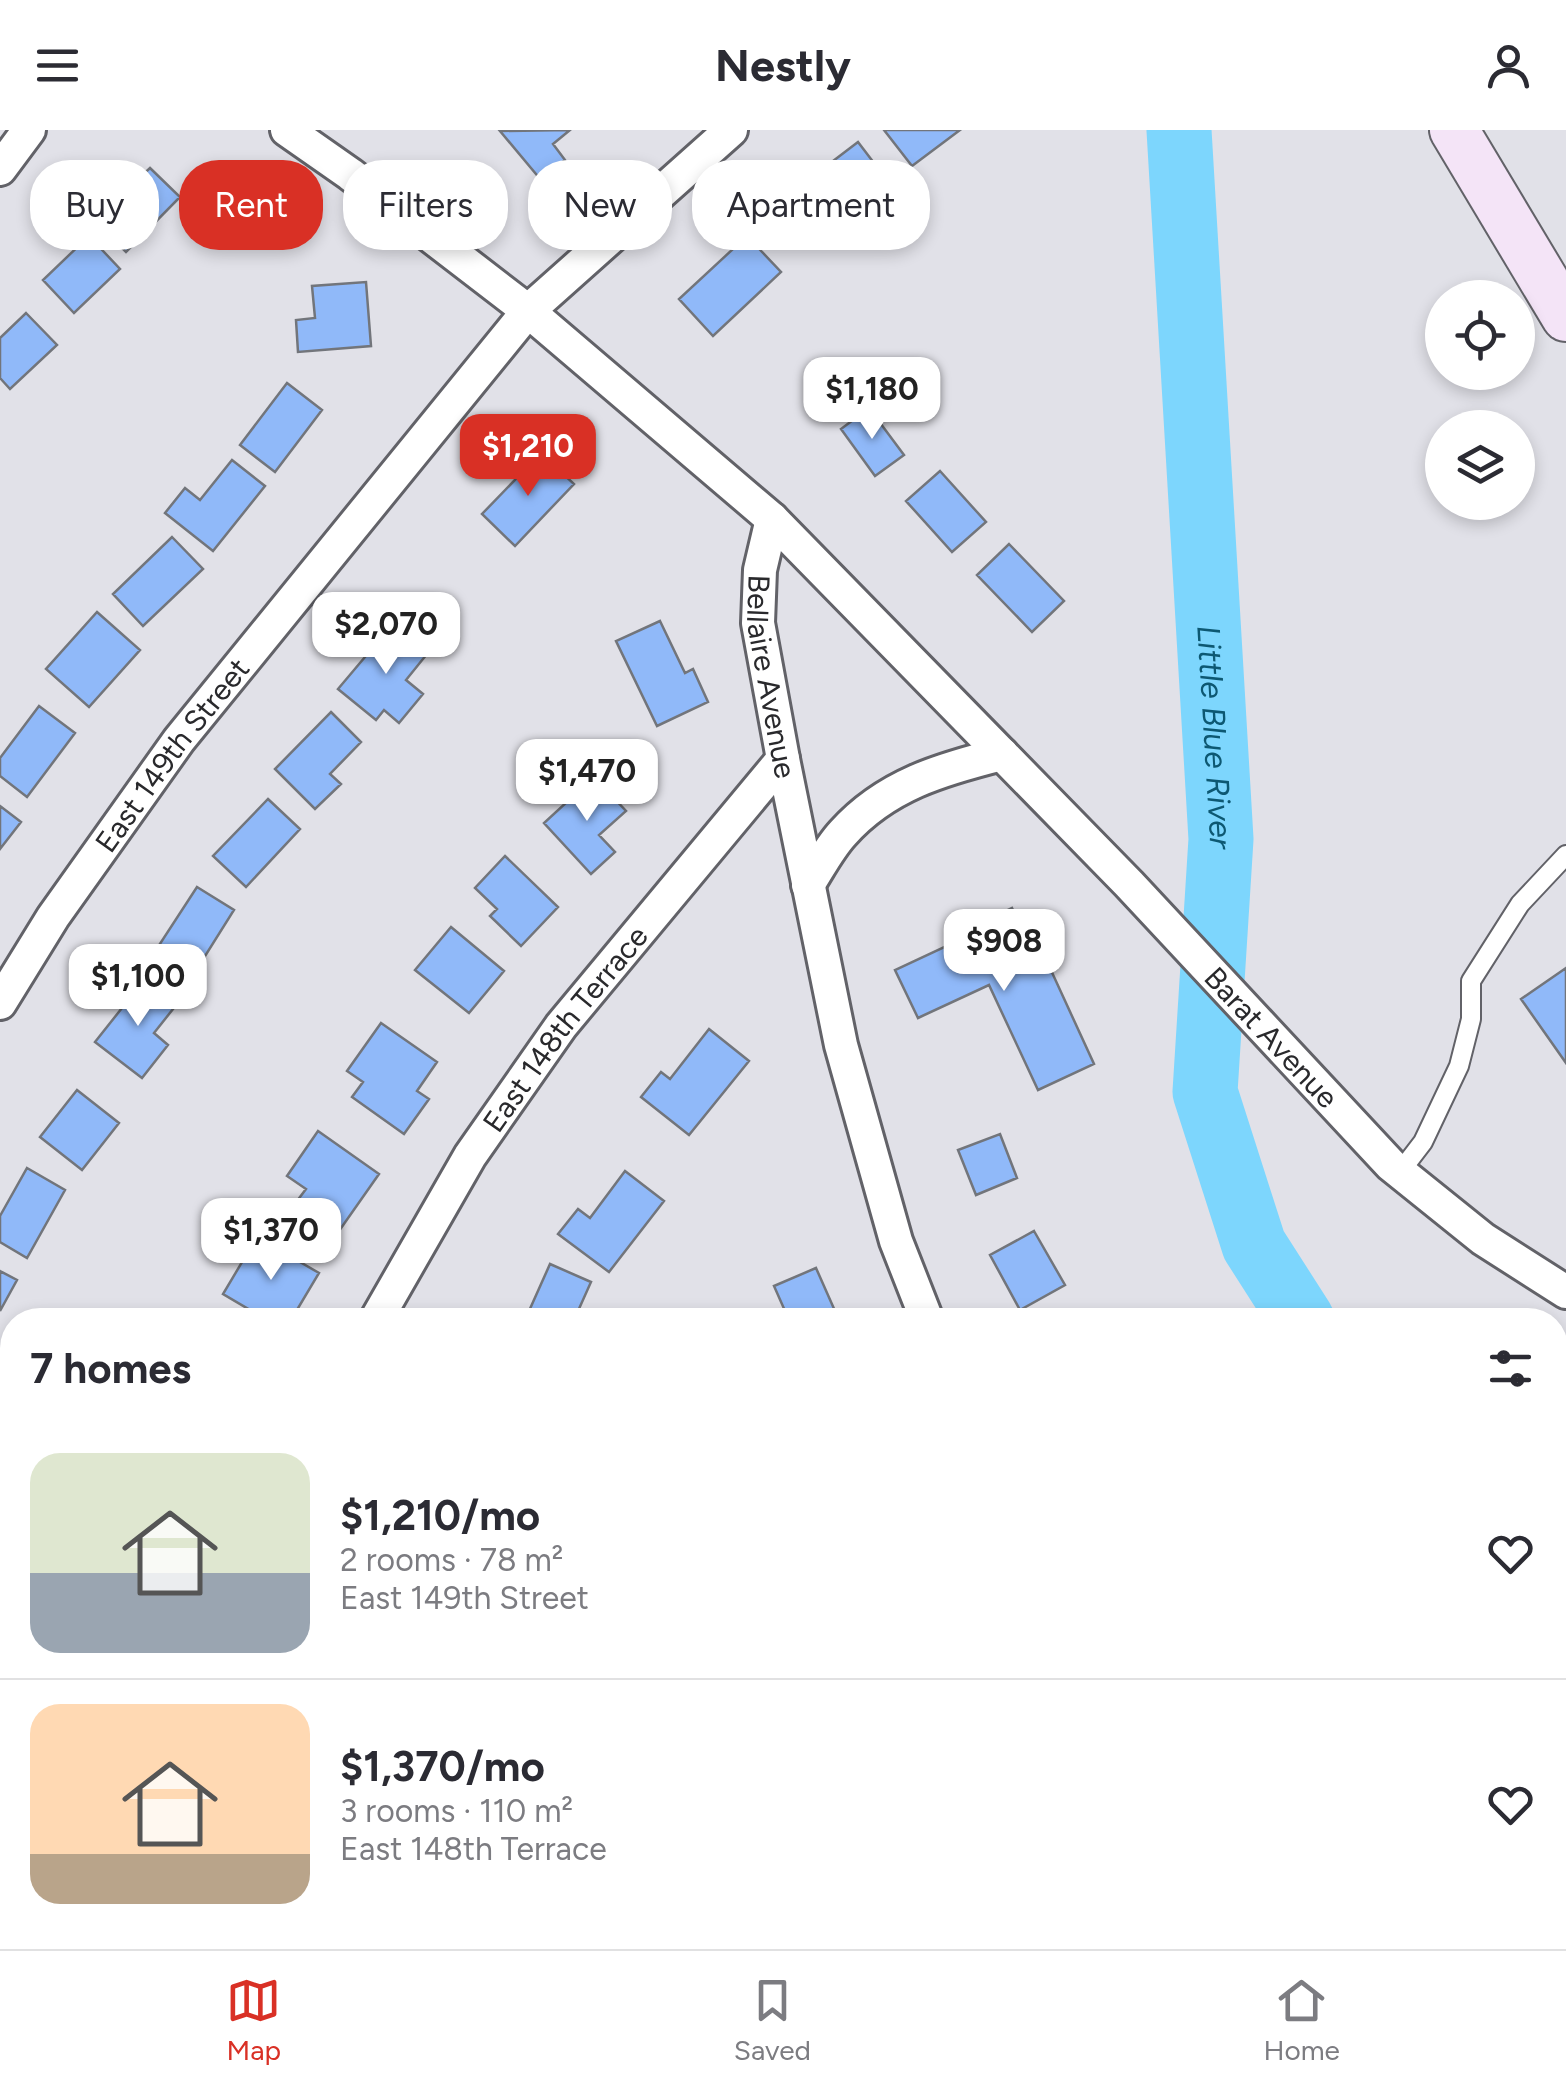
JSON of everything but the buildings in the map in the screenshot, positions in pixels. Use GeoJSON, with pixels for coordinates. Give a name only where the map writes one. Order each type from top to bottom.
{"type":"FeatureCollection","features":[{"type":"Feature","properties":{"kind":"street"},"geometry":{"type":"LineString","coordinates":[[0,169],[29,130]]}},
{"type":"Feature","properties":{"kind":"street"},"geometry":{"type":"LineString","coordinates":[[286,130],[350,174],[528,311],[772,519]]}},
{"type":"Feature","properties":{"kind":"street","name":"East 149th Street"},"geometry":{"type":"LineString","coordinates":[[0,1003],[53,917],[178,740],[528,311],[731,130]]}},
{"type":"Feature","properties":{"kind":"street"},"geometry":{"type":"LineString","coordinates":[[1454,130],[1566,317]]}},
{"type":"Feature","properties":{"kind":"street","name":"Barat Avenue"},"geometry":{"type":"LineString","coordinates":[[772,519],[1129,884],[1285,1055],[1400,1172],[1483,1239],[1566,1292]]}},
{"type":"Feature","properties":{"kind":"street","name":"Bellaire Avenue"},"geometry":{"type":"LineString","coordinates":[[772,519],[760,570],[758,624],[783,759],[841,1045],[896,1241],[922,1308]]}},
{"type":"Feature","properties":{"kind":"street"},"geometry":{"type":"LineString","coordinates":[[808,885],[842,834],[885,795],[942,769],[1002,754]]}},
{"type":"Feature","properties":{"kind":"street","name":"East 148th Terrace"},"geometry":{"type":"LineString","coordinates":[[383,1308],[470,1156],[561,1026],[783,759]]}},
{"type":"Feature","properties":{"kind":"lane"},"geometry":{"type":"LineString","coordinates":[[1400,1172],[1423,1142],[1460,1066],[1471,1019],[1471,981],[1520,904],[1566,855]]}},
{"type":"Feature","properties":{"kind":"waterway","name":"Little Blue River"},"geometry":{"type":"LineString","coordinates":[[1179,130],[1221,839],[1205,1092],[1254,1245],[1294,1308]]}}]}
